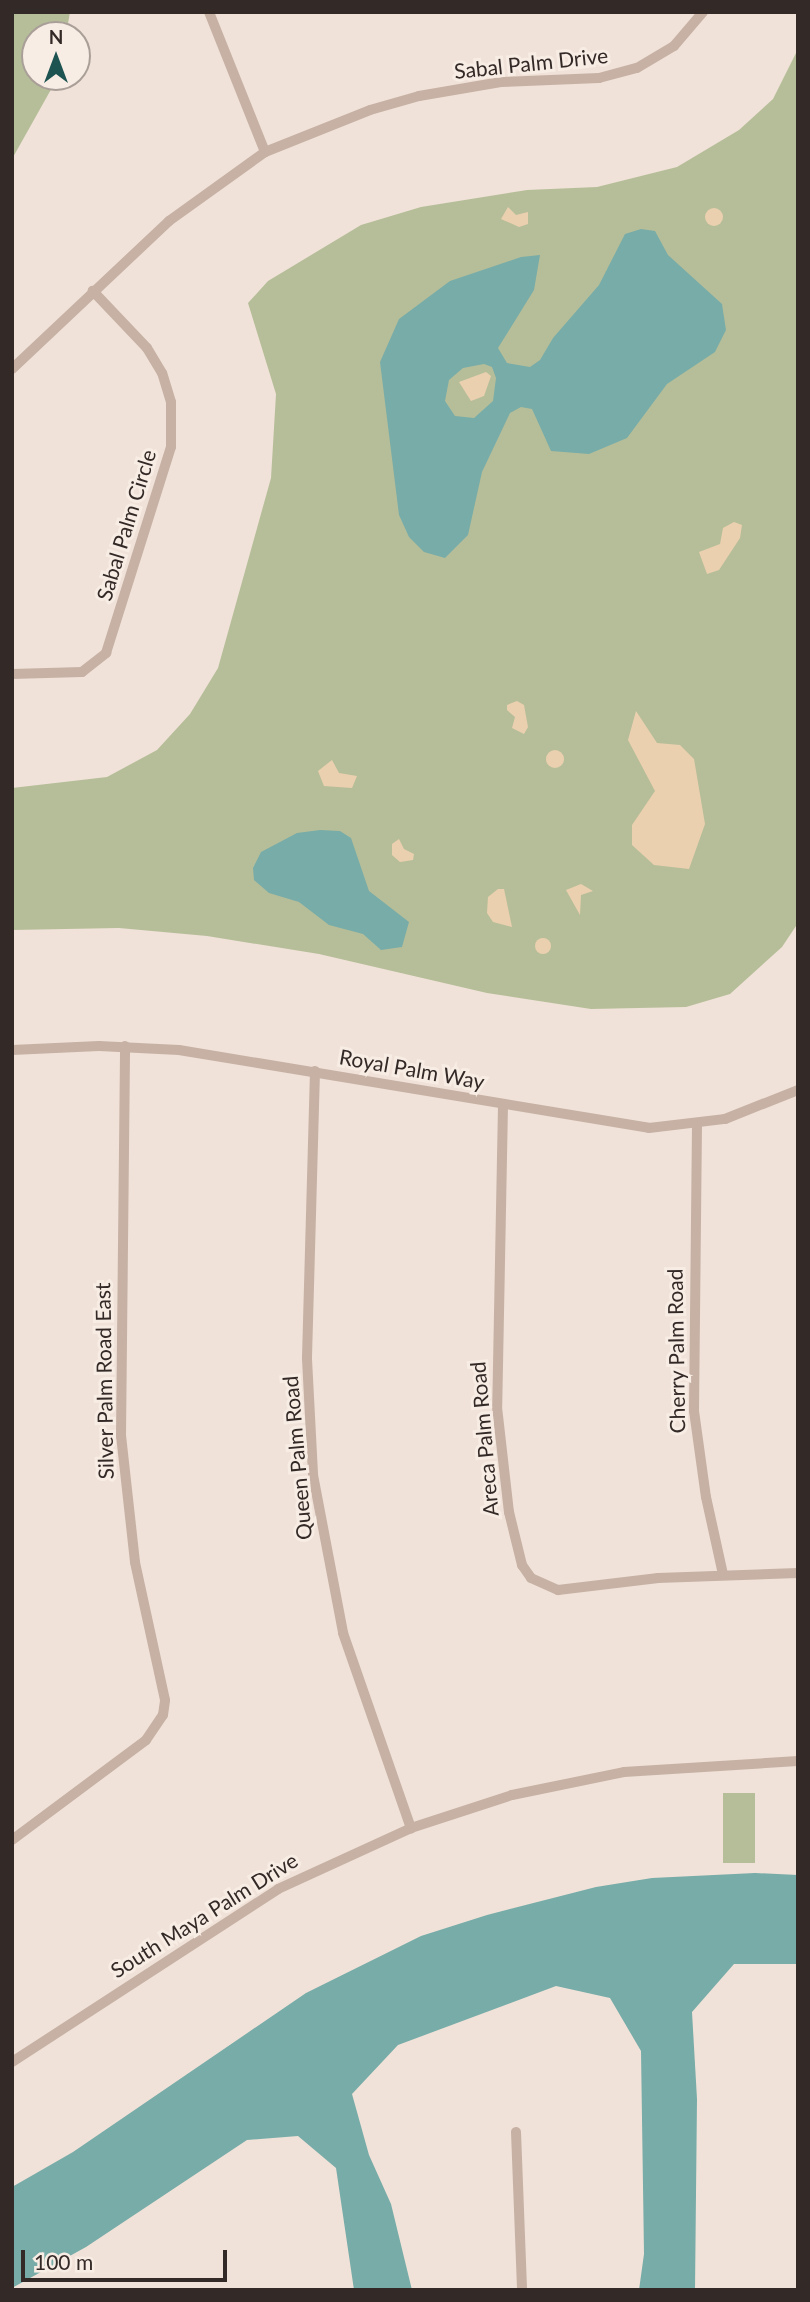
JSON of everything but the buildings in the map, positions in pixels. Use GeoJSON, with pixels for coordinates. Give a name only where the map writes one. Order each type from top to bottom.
{"type":"FeatureCollection","features":[{"type":"Feature","properties":{"kind":"street"},"geometry":{"type":"LineString","coordinates":[[209,12],[265,152]]}},
{"type":"Feature","properties":{"kind":"street","name":"Sabal Palm Drive"},"geometry":{"type":"LineString","coordinates":[[12,369],[169,221],[265,152],[419,96],[501,82],[598,78],[637,68],[674,46],[703,12]]}},
{"type":"Feature","properties":{"kind":"street","name":"Sabal Palm Circle"},"geometry":{"type":"LineString","coordinates":[[12,674],[82,672],[106,653],[171,447],[171,402],[162,373],[147,348],[93,291]]}},
{"type":"Feature","properties":{"kind":"street","name":"Royal Palm Way"},"geometry":{"type":"LineString","coordinates":[[12,1050],[125,1046],[231,1056],[619,1125],[697,1125],[754,1110],[798,1090]]}},
{"type":"Feature","properties":{"kind":"street","name":"Silver Palm Road East"},"geometry":{"type":"LineString","coordinates":[[12,1840],[146,1740],[164,1710],[135,1562],[121,1436],[125,1046]]}},
{"type":"Feature","properties":{"kind":"street","name":"Queen Palm Road"},"geometry":{"type":"LineString","coordinates":[[315,1071],[307,1359],[313,1475],[343,1633],[411,1828]]}},
{"type":"Feature","properties":{"kind":"street","name":"Areca Palm Road"},"geometry":{"type":"LineString","coordinates":[[503,1105],[497,1407],[509,1512],[522,1565],[531,1578],[558,1590],[723,1574],[798,1573]]}},
{"type":"Feature","properties":{"kind":"street","name":"Cherry Palm Road"},"geometry":{"type":"LineString","coordinates":[[697,1125],[694,1411],[706,1497],[723,1574]]}},
{"type":"Feature","properties":{"kind":"street","name":"South Maya Palm Drive"},"geometry":{"type":"LineString","coordinates":[[12,2062],[258,1901],[329,1863],[411,1828],[512,1796],[613,1774],[682,1765],[798,1761]]}},
{"type":"Feature","properties":{"kind":"street"},"geometry":{"type":"LineString","coordinates":[[516,2133],[522,2290]]}},
{"type":"Feature","properties":{"kind":"green space"},"geometry":{"type":"Polygon","coordinates":[[[12,12],[70,12],[68,21],[21,21],[21,91],[50,91],[12,159],[12,12]]]}},
{"type":"Feature","properties":{"kind":"green space"},"geometry":{"type":"Polygon","coordinates":[[[798,49],[798,923],[782,947],[730,994],[686,1007],[591,1009],[487,993],[319,954],[207,936],[119,928],[12,930],[12,788],[107,777],[157,750],[190,714],[218,668],[271,478],[276,394],[248,303],[268,281],[361,225],[421,207],[527,190],[597,187],[677,167],[739,130],[773,99],[798,49]]]}},
{"type":"Feature","properties":{"kind":"green space"},"geometry":{"type":"Polygon","coordinates":[[[723,1793],[755,1793],[755,1863],[723,1863],[723,1793]]]}},
{"type":"Feature","properties":{"kind":"sand"},"geometry":{"type":"Polygon","coordinates":[[[508,207],[516,215],[528,212],[528,224],[519,227],[501,219],[508,207]]]}},
{"type":"Feature","properties":{"kind":"sand"},"geometry":{"type":"Polygon","coordinates":[[[714,208],[720,211],[723,217],[720,223],[714,226],[708,223],[705,217],[708,211],[714,208]]]}},
{"type":"Feature","properties":{"kind":"sand"},"geometry":{"type":"Polygon","coordinates":[[[486,372],[491,376],[484,396],[471,401],[459,382],[486,372]]]}},
{"type":"Feature","properties":{"kind":"sand"},"geometry":{"type":"Polygon","coordinates":[[[734,522],[742,525],[740,538],[719,570],[707,574],[699,552],[720,544],[723,528],[734,522]]]}},
{"type":"Feature","properties":{"kind":"sand"},"geometry":{"type":"Polygon","coordinates":[[[517,701],[524,705],[528,727],[524,734],[512,728],[515,717],[507,710],[507,705],[517,701]]]}},
{"type":"Feature","properties":{"kind":"sand"},"geometry":{"type":"Polygon","coordinates":[[[636,711],[657,743],[680,745],[694,759],[705,824],[689,869],[654,865],[632,845],[632,825],[655,791],[628,740],[636,711]]]}},
{"type":"Feature","properties":{"kind":"sand"},"geometry":{"type":"Polygon","coordinates":[[[555,750],[561,753],[564,759],[561,765],[555,768],[549,765],[546,759],[549,753],[555,750]]]}},
{"type":"Feature","properties":{"kind":"sand"},"geometry":{"type":"Polygon","coordinates":[[[332,760],[339,773],[357,776],[352,788],[324,786],[318,771],[332,760]]]}},
{"type":"Feature","properties":{"kind":"sand"},"geometry":{"type":"Polygon","coordinates":[[[399,839],[404,849],[414,854],[413,860],[400,862],[392,855],[392,844],[399,839]]]}},
{"type":"Feature","properties":{"kind":"sand"},"geometry":{"type":"Polygon","coordinates":[[[581,884],[593,891],[581,895],[580,915],[566,890],[581,884]]]}},
{"type":"Feature","properties":{"kind":"sand"},"geometry":{"type":"Polygon","coordinates":[[[498,889],[504,889],[512,927],[493,922],[487,913],[488,897],[498,889]]]}},
{"type":"Feature","properties":{"kind":"sand"},"geometry":{"type":"Polygon","coordinates":[[[543,938],[549,940],[549,952],[543,954],[537,952],[535,946],[537,940],[543,938]]]}},
{"type":"Feature","properties":{"kind":"water"},"geometry":{"type":"Polygon","coordinates":[[[641,229],[655,231],[668,255],[722,304],[726,330],[715,352],[667,384],[627,438],[589,454],[551,451],[532,409],[521,407],[510,413],[482,472],[468,535],[445,558],[424,552],[409,537],[399,515],[380,362],[399,319],[450,281],[521,257],[540,255],[534,290],[498,348],[507,363],[530,367],[540,360],[553,338],[599,285],[625,234],[641,229]],[[484,364],[463,368],[449,380],[445,401],[455,416],[474,418],[493,401],[496,378],[492,367],[484,364]]]}},
{"type":"Feature","properties":{"kind":"water"},"geometry":{"type":"Polygon","coordinates":[[[340,831],[351,838],[369,891],[409,922],[402,947],[381,950],[363,934],[329,925],[299,902],[269,893],[254,880],[253,868],[261,852],[297,833],[340,831]]]}},
{"type":"Feature","properties":{"kind":"water"},"geometry":{"type":"Polygon","coordinates":[[[755,1873],[798,1875],[798,1964],[734,1964],[692,2012],[697,2099],[695,2290],[639,2290],[644,2254],[641,2051],[610,1998],[556,1986],[398,2045],[352,2094],[369,2155],[391,2204],[412,2290],[354,2290],[336,2168],[298,2136],[247,2140],[86,2247],[12,2288],[12,2187],[73,2152],[306,1993],[421,1936],[487,1915],[596,1887],[652,1878],[755,1873]]]}}]}
